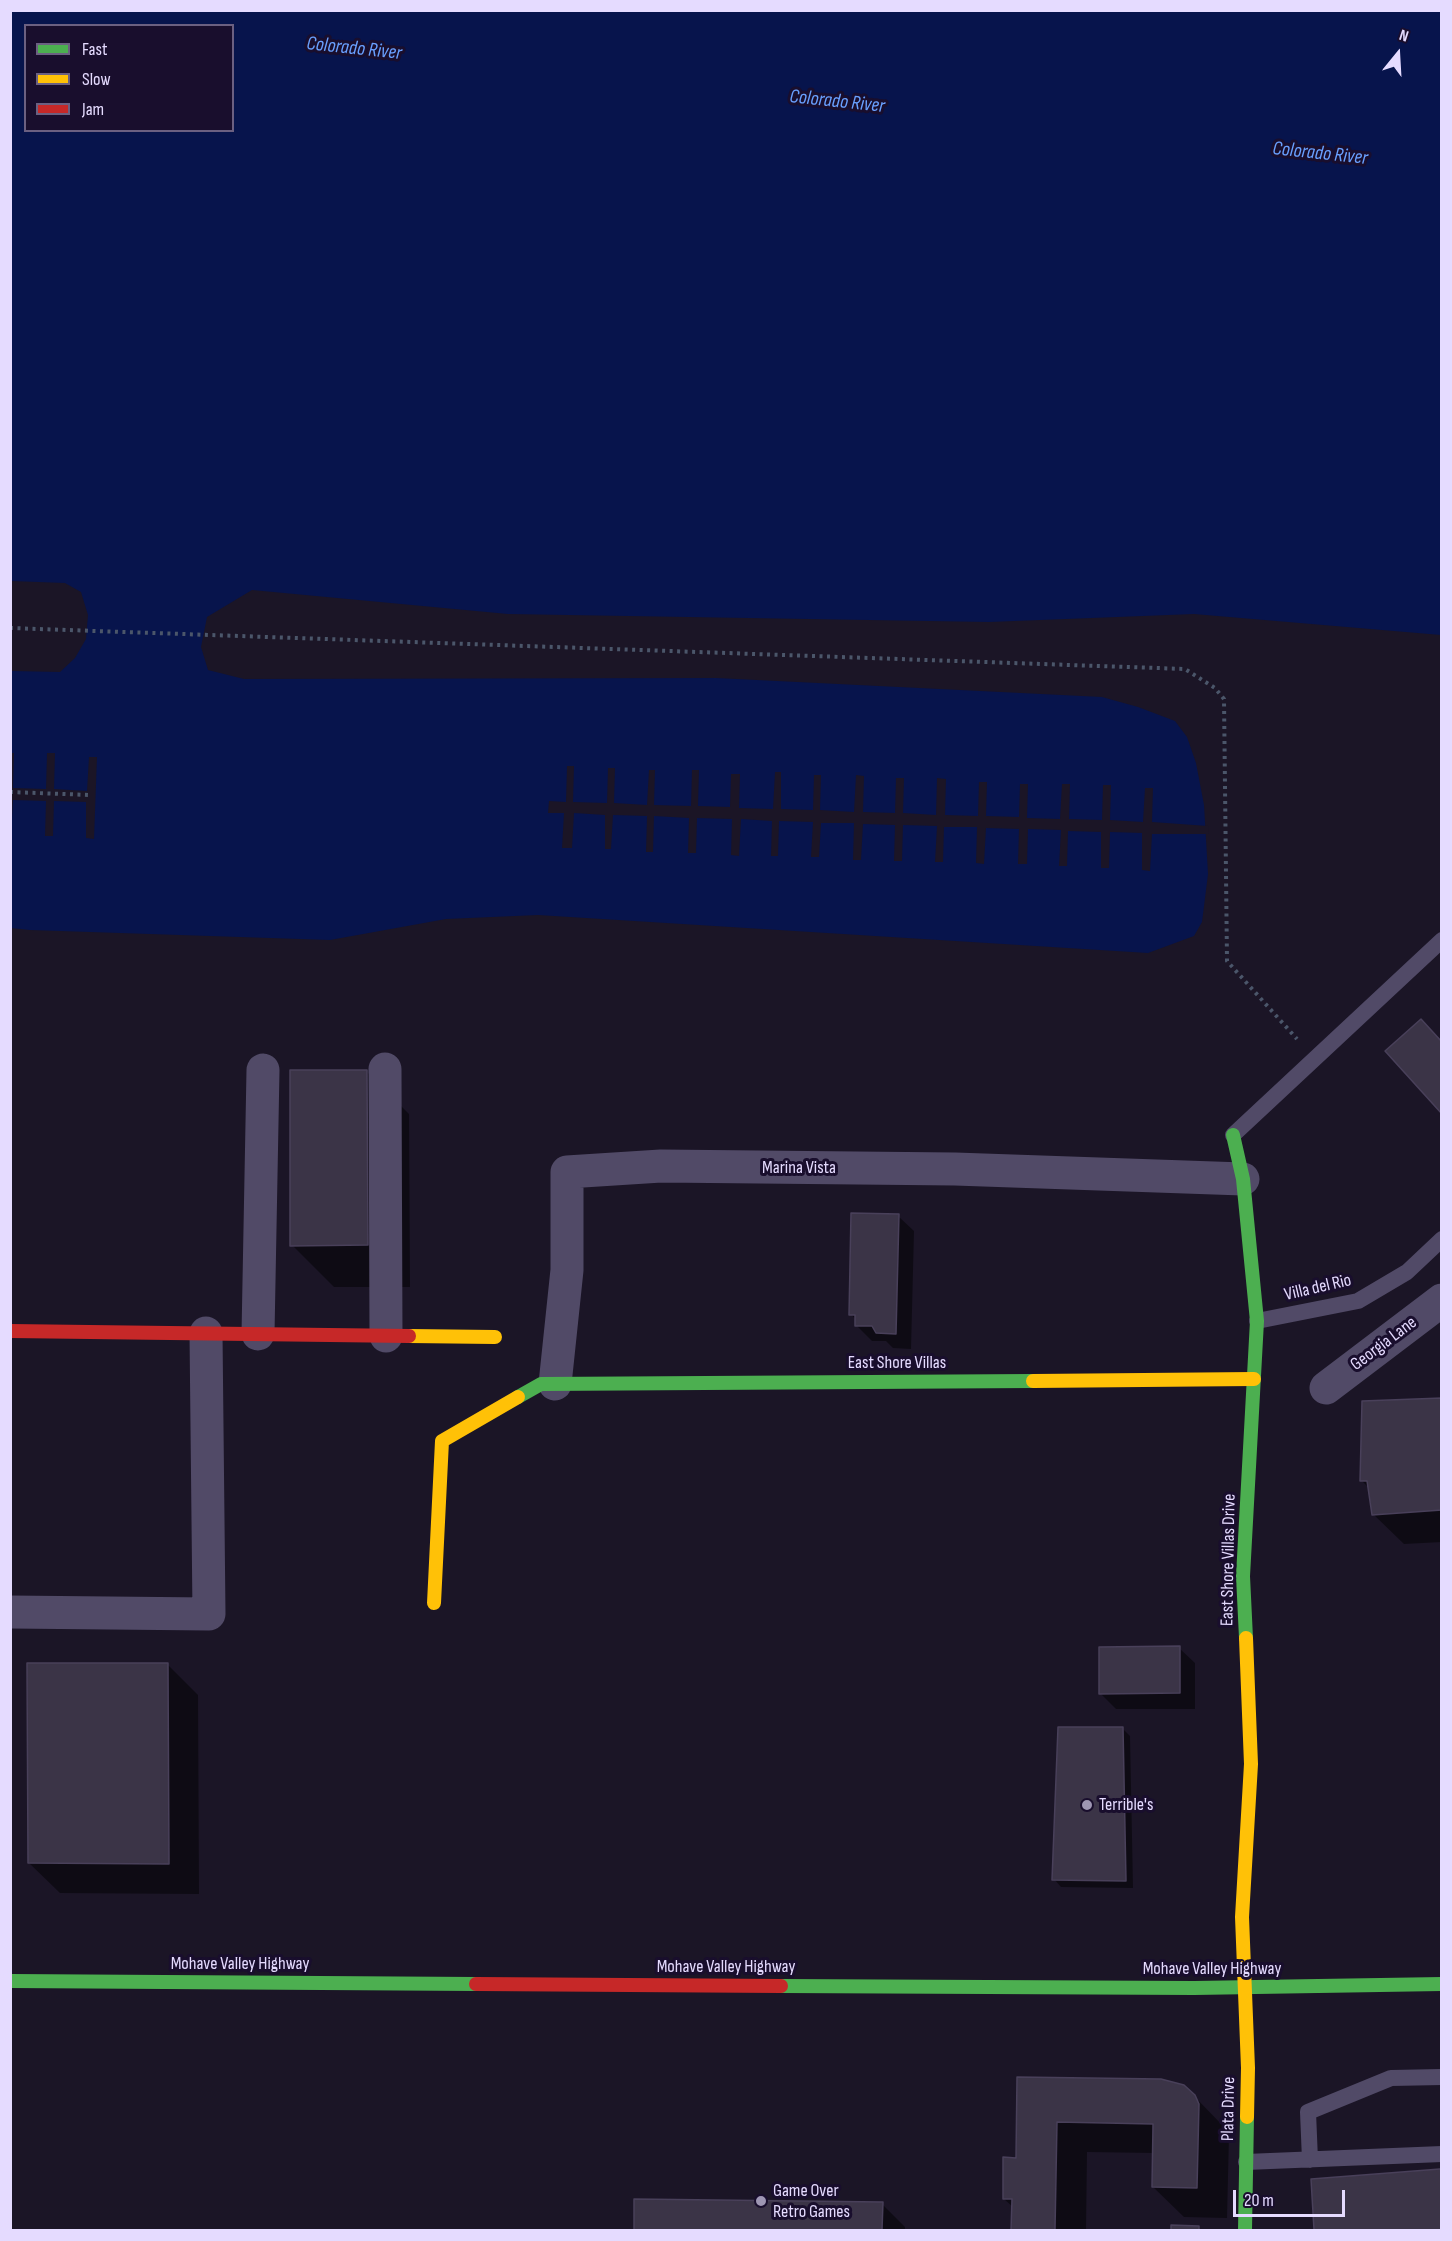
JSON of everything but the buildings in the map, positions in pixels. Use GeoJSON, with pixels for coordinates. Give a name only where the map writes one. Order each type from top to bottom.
{"type":"FeatureCollection","features":[{"type":"Feature","properties":{"kind":"main road","name":"East Shore Villas Drive"},"geometry":{"type":"LineString","coordinates":[[1233,1135],[1243,1179],[1257,1321],[1243,1576],[1251,1764],[1242,1917],[1245,1988]]}},
{"type":"Feature","properties":{"kind":"main road"},"geometry":{"type":"LineString","coordinates":[[10,1331],[495,1336]]}},
{"type":"Feature","properties":{"kind":"main road","name":"East Shore Villas"},"geometry":{"type":"LineString","coordinates":[[548,1384],[1254,1379]]}},
{"type":"Feature","properties":{"kind":"main road"},"geometry":{"type":"LineString","coordinates":[[434,1603],[442,1441],[548,1384]]}},
{"type":"Feature","properties":{"kind":"main road","name":"Mohave Valley Highway"},"geometry":{"type":"LineString","coordinates":[[10,1981],[1245,1988],[1442,1984]]}},
{"type":"Feature","properties":{"kind":"main road","name":"Plata Drive"},"geometry":{"type":"LineString","coordinates":[[1245,1988],[1248,2068],[1245,2230]]}},
{"type":"Feature","properties":{"kind":"street"},"geometry":{"type":"LineString","coordinates":[[384,1069],[386,1336]]}},
{"type":"Feature","properties":{"kind":"street"},"geometry":{"type":"LineString","coordinates":[[258,1334],[263,1070]]}},
{"type":"Feature","properties":{"kind":"street","name":"Marina Vista"},"geometry":{"type":"LineString","coordinates":[[548,1384],[567,1270],[567,1172],[661,1166],[955,1169],[1243,1179]]}},
{"type":"Feature","properties":{"kind":"street","name":"Georgia Lane"},"geometry":{"type":"LineString","coordinates":[[1326,1388],[1442,1300]]}},
{"type":"Feature","properties":{"kind":"street"},"geometry":{"type":"LineString","coordinates":[[10,1612],[209,1614],[206,1333]]}},
{"type":"Feature","properties":{"kind":"lane"},"geometry":{"type":"LineString","coordinates":[[1233,1135],[1442,940]]}},
{"type":"Feature","properties":{"kind":"lane","name":"Villa del Rio"},"geometry":{"type":"LineString","coordinates":[[1257,1321],[1358,1301],[1407,1272],[1442,1239]]}},
{"type":"Feature","properties":{"kind":"lane"},"geometry":{"type":"LineString","coordinates":[[1310,2160],[1308,2112],[1391,2078],[1442,2077]]}},
{"type":"Feature","properties":{"kind":"lane"},"geometry":{"type":"LineString","coordinates":[[1246,2162],[1442,2154]]}},
{"type":"Feature","properties":{"kind":"path"},"geometry":{"type":"LineString","coordinates":[[10,627],[1185,669],[1215,688],[1224,699],[1227,961],[1315,1058]]}},
{"type":"Feature","properties":{"kind":"path"},"geometry":{"type":"LineString","coordinates":[[10,792],[90,795]]}},
{"type":"Feature","properties":{"kind":"water","name":"Colorado River"},"geometry":{"type":"Polygon","coordinates":[[[11,11],[1441,11],[1441,635],[1194,614],[989,622],[508,614],[252,590],[207,617],[201,647],[208,670],[244,679],[716,678],[1102,697],[1138,707],[1175,721],[1187,737],[1196,763],[1204,805],[1208,874],[1202,922],[1194,936],[1148,953],[538,915],[446,919],[330,940],[11,928],[11,671],[60,672],[75,658],[86,639],[88,615],[81,592],[65,583],[11,581],[11,11]]]}},
{"type":"Feature","properties":{"kind":"pier"},"geometry":{"type":"Polygon","coordinates":[[[11,753],[14,753],[13,788],[46,789],[47,753],[55,753],[54,789],[87,791],[89,757],[97,757],[94,839],[86,838],[86,802],[54,801],[53,836],[45,836],[46,801],[13,800],[11,835],[11,753]]]}},
{"type":"Feature","properties":{"kind":"pier"},"geometry":{"type":"Polygon","coordinates":[[[567,766],[574,766],[573,802],[607,803],[608,768],[615,768],[614,803],[647,805],[649,770],[655,770],[654,805],[691,806],[692,770],[699,770],[698,806],[730,807],[731,774],[740,774],[739,808],[773,809],[775,772],[781,772],[781,809],[813,810],[814,775],[821,775],[820,810],[854,812],[856,775],[864,776],[863,812],[895,813],[896,778],[904,778],[903,813],[936,815],[937,778],[946,779],[945,815],[978,816],[979,782],[987,782],[986,816],[1019,817],[1020,784],[1028,784],[1027,818],[1060,819],[1062,784],[1070,784],[1069,819],[1102,820],[1103,785],[1111,785],[1110,820],[1143,822],[1145,788],[1153,788],[1152,822],[1208,826],[1209,834],[1152,834],[1150,871],[1142,870],[1142,833],[1110,832],[1109,868],[1101,868],[1101,832],[1068,831],[1067,866],[1059,866],[1061,830],[1028,829],[1027,864],[1018,864],[1019,829],[986,828],[984,864],[976,863],[977,827],[944,827],[943,862],[935,862],[937,826],[903,825],[902,861],[894,861],[895,825],[863,824],[861,860],[853,860],[854,823],[821,823],[819,857],[811,857],[813,822],[779,821],[778,856],[771,856],[772,821],[741,819],[739,856],[731,855],[732,819],[697,818],[696,853],[688,853],[689,818],[654,816],[653,852],[646,852],[647,816],[613,815],[611,849],[605,849],[605,815],[574,813],[572,848],[562,848],[564,813],[548,813],[549,801],[566,802],[567,766]]]}},
{"type":"Feature","properties":{"kind":"traffic: fast"},"geometry":{"type":"LineString","coordinates":[[1233,1135],[1243,1179],[1257,1321],[1243,1576],[1246,1638]]}},
{"type":"Feature","properties":{"kind":"traffic: fast"},"geometry":{"type":"LineString","coordinates":[[518,1397],[541,1384],[1033,1381]]}},
{"type":"Feature","properties":{"kind":"traffic: fast"},"geometry":{"type":"LineString","coordinates":[[10,1981],[476,1984]]}},
{"type":"Feature","properties":{"kind":"traffic: fast"},"geometry":{"type":"LineString","coordinates":[[781,1986],[1194,1988],[1442,1984]]}},
{"type":"Feature","properties":{"kind":"traffic: fast"},"geometry":{"type":"LineString","coordinates":[[1245,2230],[1247,2117]]}},
{"type":"Feature","properties":{"kind":"traffic: slow"},"geometry":{"type":"LineString","coordinates":[[409,1336],[495,1337]]}},
{"type":"Feature","properties":{"kind":"traffic: slow"},"geometry":{"type":"LineString","coordinates":[[1033,1381],[1254,1379]]}},
{"type":"Feature","properties":{"kind":"traffic: slow"},"geometry":{"type":"LineString","coordinates":[[434,1603],[442,1441],[518,1397]]}},
{"type":"Feature","properties":{"kind":"traffic: slow"},"geometry":{"type":"LineString","coordinates":[[1246,1638],[1251,1764],[1242,1917],[1248,2068],[1247,2117]]}},
{"type":"Feature","properties":{"kind":"traffic: jam"},"geometry":{"type":"LineString","coordinates":[[10,1331],[409,1336]]}},
{"type":"Feature","properties":{"kind":"traffic: jam"},"geometry":{"type":"LineString","coordinates":[[476,1984],[781,1986]]}},
{"type":"Feature","properties":{"kind":"place","name":"Terrible's"},"geometry":{"type":"Point","coordinates":[1087,1805]}},
{"type":"Feature","properties":{"kind":"place","name":"Game Over Retro Games"},"geometry":{"type":"Point","coordinates":[761,2201]}}]}
